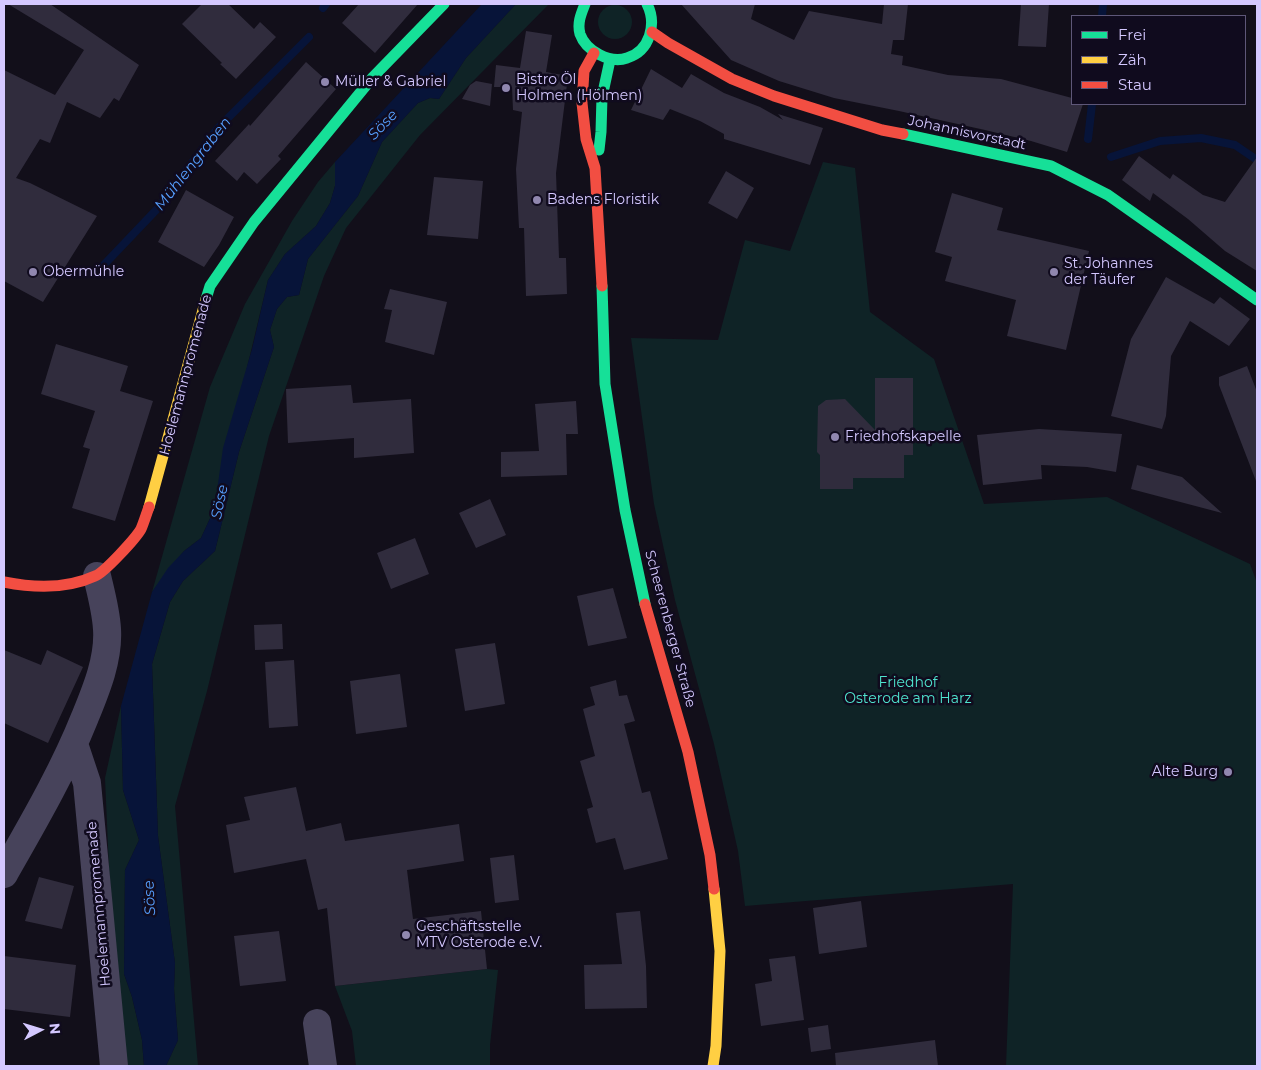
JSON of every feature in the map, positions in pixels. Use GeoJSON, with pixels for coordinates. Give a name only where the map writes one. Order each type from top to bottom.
{"type":"FeatureCollection","features":[{"type":"Feature","properties":{"kind":"street","name":"Hoelemannpromenade"},"geometry":{"type":"LineString","coordinates":[[97,576],[140,531],[153,498],[179,395],[210,286],[254,222],[373,77],[444,4]]}},
{"type":"Feature","properties":{"kind":"street"},"geometry":{"type":"LineString","coordinates":[[585,4],[581,9],[580,33],[585,44],[594,53],[610,60],[624,60],[636,54],[646,44],[652,32],[653,21],[647,4]]}},
{"type":"Feature","properties":{"kind":"street","name":"Johannisvorstadt"},"geometry":{"type":"LineString","coordinates":[[652,32],[732,79],[774,96],[882,130],[1051,166],[1108,195],[1257,300]]}},
{"type":"Feature","properties":{"kind":"street","name":"Scheerenberger Straße"},"geometry":{"type":"LineString","coordinates":[[594,53],[584,71],[582,103],[586,139],[595,168],[605,384],[625,510],[646,607],[688,752],[710,854],[720,951],[716,1046],[713,1066]]}},
{"type":"Feature","properties":{"kind":"street","name":"Scheerenberger Straße"},"geometry":{"type":"LineString","coordinates":[[595,168],[602,137],[602,104],[605,78],[610,60]]}},
{"type":"Feature","properties":{"kind":"street"},"geometry":{"type":"LineString","coordinates":[[4,582],[43,587],[66,585],[97,576],[107,629],[105,653],[97,687],[74,744],[48,796],[4,874]]}},
{"type":"Feature","properties":{"kind":"street","name":"Hoelemannpromenade"},"geometry":{"type":"LineString","coordinates":[[74,744],[87,783],[114,1066]]}},
{"type":"Feature","properties":{"kind":"street"},"geometry":{"type":"LineString","coordinates":[[318,1023],[323,1066]]}},
{"type":"Feature","properties":{"kind":"green space"},"geometry":{"type":"Polygon","coordinates":[[[516,4],[549,4],[420,135],[346,228],[324,276],[269,436],[207,691],[175,806],[198,1066],[166,1066],[178,1040],[174,989],[175,963],[158,836],[152,664],[170,602],[183,581],[215,551],[239,452],[274,347],[270,330],[277,309],[287,297],[299,295],[308,259],[358,196],[382,142],[418,103],[430,98],[439,99],[466,58],[516,4]]]}},
{"type":"Feature","properties":{"kind":"green space"},"geometry":{"type":"Polygon","coordinates":[[[615,5],[622,6],[627,10],[631,15],[631,29],[627,34],[622,38],[615,39],[608,38],[603,34],[599,29],[598,22],[599,15],[603,10],[608,6],[615,5]]]}},
{"type":"Feature","properties":{"kind":"green space"},"geometry":{"type":"Polygon","coordinates":[[[335,162],[335,186],[330,203],[316,226],[285,254],[268,280],[212,514],[201,538],[184,551],[152,592],[210,387],[245,304],[292,221],[318,182],[335,162]]]}},
{"type":"Feature","properties":{"kind":"green space","name":"Friedhof Osterode am Harz"},"geometry":{"type":"Polygon","coordinates":[[[823,162],[855,168],[870,312],[934,359],[984,504],[1107,497],[1250,564],[1257,583],[1257,1066],[1006,1066],[1013,884],[745,906],[738,851],[714,744],[675,600],[654,504],[631,338],[718,340],[745,240],[790,251],[823,162]]]}},
{"type":"Feature","properties":{"kind":"green space"},"geometry":{"type":"Polygon","coordinates":[[[121,706],[123,790],[139,840],[125,870],[124,974],[132,997],[142,1040],[144,1066],[125,1066],[109,869],[105,778],[121,706]]]}},
{"type":"Feature","properties":{"kind":"green space"},"geometry":{"type":"Polygon","coordinates":[[[487,969],[498,970],[490,1045],[490,1066],[356,1066],[352,1031],[335,986],[487,969]]]}},
{"type":"Feature","properties":{"kind":"water","name":"Söse"},"geometry":{"type":"Polygon","coordinates":[[[482,4],[516,4],[466,58],[439,99],[430,98],[418,103],[382,142],[358,196],[308,259],[299,295],[287,297],[277,309],[270,330],[274,347],[239,452],[215,551],[183,581],[170,602],[152,664],[158,836],[175,963],[174,989],[178,1040],[166,1066],[144,1066],[142,1040],[132,997],[124,974],[125,870],[139,840],[123,790],[121,706],[152,592],[168,568],[184,551],[201,538],[212,514],[223,448],[252,349],[268,280],[285,254],[316,226],[330,203],[335,186],[335,162],[482,4]]]}},
{"type":"Feature","properties":{"kind":"building"},"geometry":{"type":"Polygon","coordinates":[[[8,4],[50,4],[139,65],[119,101],[114,98],[100,118],[67,102],[50,143],[40,139],[16,178],[97,216],[43,302],[4,281],[4,70],[55,95],[84,50],[8,4]]]}},
{"type":"Feature","properties":{"kind":"building"},"geometry":{"type":"Polygon","coordinates":[[[202,4],[228,4],[254,29],[260,22],[276,37],[236,79],[182,24],[202,4]]]}},
{"type":"Feature","properties":{"kind":"building"},"geometry":{"type":"Polygon","coordinates":[[[359,4],[418,4],[375,53],[342,23],[359,4]]]}},
{"type":"Feature","properties":{"kind":"building"},"geometry":{"type":"Polygon","coordinates":[[[681,4],[755,4],[751,19],[794,40],[809,11],[882,24],[884,4],[908,4],[904,40],[893,40],[891,54],[903,56],[902,65],[948,75],[1001,79],[1071,98],[1071,105],[1083,105],[1067,152],[985,130],[834,98],[779,81],[731,60],[681,4]]]}},
{"type":"Feature","properties":{"kind":"building"},"geometry":{"type":"Polygon","coordinates":[[[1021,4],[1049,4],[1046,47],[1018,46],[1021,4]]]}},
{"type":"Feature","properties":{"kind":"building"},"geometry":{"type":"Polygon","coordinates":[[[526,31],[552,35],[546,72],[568,76],[556,173],[559,258],[566,258],[567,294],[526,296],[524,228],[519,228],[516,169],[522,112],[513,110],[512,87],[494,87],[496,65],[520,68],[526,31]]]}},
{"type":"Feature","properties":{"kind":"building"},"geometry":{"type":"Polygon","coordinates":[[[306,62],[336,89],[278,156],[281,159],[257,184],[244,172],[237,181],[215,161],[249,124],[250,126],[306,62]]]}},
{"type":"Feature","properties":{"kind":"building"},"geometry":{"type":"Polygon","coordinates":[[[651,69],[682,88],[691,74],[724,93],[760,107],[783,120],[778,114],[823,128],[810,165],[724,139],[724,134],[700,121],[670,109],[663,120],[631,110],[651,69]]]}},
{"type":"Feature","properties":{"kind":"building"},"geometry":{"type":"Polygon","coordinates":[[[476,81],[492,84],[490,106],[462,99],[470,85],[476,81]]]}},
{"type":"Feature","properties":{"kind":"building"},"geometry":{"type":"Polygon","coordinates":[[[1139,156],[1170,179],[1173,174],[1203,195],[1225,202],[1257,157],[1257,271],[1225,251],[1188,219],[1153,193],[1150,201],[1122,180],[1139,156]]]}},
{"type":"Feature","properties":{"kind":"building"},"geometry":{"type":"Polygon","coordinates":[[[726,171],[754,188],[737,219],[708,203],[726,171]]]}},
{"type":"Feature","properties":{"kind":"building"},"geometry":{"type":"Polygon","coordinates":[[[434,177],[483,181],[478,239],[427,235],[434,177]]]}},
{"type":"Feature","properties":{"kind":"building"},"geometry":{"type":"Polygon","coordinates":[[[186,190],[234,217],[219,245],[204,267],[158,242],[186,190]]]}},
{"type":"Feature","properties":{"kind":"building"},"geometry":{"type":"Polygon","coordinates":[[[952,193],[1003,208],[997,230],[1089,251],[1066,350],[1007,336],[1016,300],[945,281],[952,257],[935,252],[952,193]]]}},
{"type":"Feature","properties":{"kind":"building"},"geometry":{"type":"Polygon","coordinates":[[[1166,277],[1214,304],[1220,297],[1250,319],[1229,346],[1190,321],[1171,356],[1166,416],[1162,429],[1111,416],[1131,339],[1166,277]]]}},
{"type":"Feature","properties":{"kind":"building"},"geometry":{"type":"Polygon","coordinates":[[[390,289],[447,302],[434,355],[385,342],[392,310],[384,309],[390,289]]]}},
{"type":"Feature","properties":{"kind":"building"},"geometry":{"type":"Polygon","coordinates":[[[56,344],[128,366],[120,391],[153,401],[115,521],[72,508],[90,449],[83,447],[95,411],[41,394],[56,344]]]}},
{"type":"Feature","properties":{"kind":"building"},"geometry":{"type":"Polygon","coordinates":[[[1247,366],[1257,392],[1257,481],[1219,385],[1219,377],[1247,366]]]}},
{"type":"Feature","properties":{"kind":"building"},"geometry":{"type":"Polygon","coordinates":[[[875,378],[913,378],[913,455],[904,455],[904,478],[853,478],[853,489],[820,489],[820,455],[817,452],[818,406],[826,400],[845,399],[875,430],[875,378]]]}},
{"type":"Feature","properties":{"kind":"building"},"geometry":{"type":"Polygon","coordinates":[[[351,385],[353,403],[411,399],[414,453],[354,458],[354,438],[288,443],[286,389],[351,385]]]}},
{"type":"Feature","properties":{"kind":"building"},"geometry":{"type":"Polygon","coordinates":[[[576,401],[578,434],[566,434],[567,475],[501,477],[501,452],[539,451],[535,404],[576,401]]]}},
{"type":"Feature","properties":{"kind":"building"},"geometry":{"type":"Polygon","coordinates":[[[1039,429],[1122,434],[1116,472],[1087,467],[1041,465],[1042,479],[983,485],[977,435],[1039,429]]]}},
{"type":"Feature","properties":{"kind":"building"},"geometry":{"type":"Polygon","coordinates":[[[1137,465],[1182,477],[1222,513],[1131,489],[1137,465]]]}},
{"type":"Feature","properties":{"kind":"building"},"geometry":{"type":"Polygon","coordinates":[[[490,499],[506,535],[476,548],[459,513],[490,499]]]}},
{"type":"Feature","properties":{"kind":"building"},"geometry":{"type":"Polygon","coordinates":[[[415,538],[429,574],[391,589],[377,553],[415,538]]]}},
{"type":"Feature","properties":{"kind":"building"},"geometry":{"type":"Polygon","coordinates":[[[613,588],[627,638],[588,646],[577,596],[613,588]]]}},
{"type":"Feature","properties":{"kind":"building"},"geometry":{"type":"Polygon","coordinates":[[[282,624],[283,649],[255,650],[254,625],[282,624]]]}},
{"type":"Feature","properties":{"kind":"building"},"geometry":{"type":"Polygon","coordinates":[[[495,643],[505,704],[465,711],[455,649],[495,643]]]}},
{"type":"Feature","properties":{"kind":"building"},"geometry":{"type":"Polygon","coordinates":[[[4,650],[41,665],[47,650],[83,667],[48,743],[4,723],[4,650]]]}},
{"type":"Feature","properties":{"kind":"building"},"geometry":{"type":"Polygon","coordinates":[[[294,660],[298,726],[269,728],[265,662],[294,660]]]}},
{"type":"Feature","properties":{"kind":"building"},"geometry":{"type":"Polygon","coordinates":[[[400,674],[407,727],[356,734],[350,681],[400,674]]]}},
{"type":"Feature","properties":{"kind":"building"},"geometry":{"type":"Polygon","coordinates":[[[616,680],[619,696],[627,695],[635,721],[624,724],[642,793],[650,791],[668,859],[624,870],[615,838],[596,843],[587,809],[593,807],[580,761],[595,756],[583,709],[595,705],[590,687],[616,680]]]}},
{"type":"Feature","properties":{"kind":"building"},"geometry":{"type":"Polygon","coordinates":[[[296,787],[306,831],[341,823],[345,841],[459,824],[464,861],[407,870],[413,919],[481,911],[487,969],[335,986],[327,908],[318,910],[306,859],[234,873],[226,825],[250,820],[244,797],[296,787]]]}},
{"type":"Feature","properties":{"kind":"building"},"geometry":{"type":"Polygon","coordinates":[[[514,855],[519,900],[495,903],[490,858],[514,855]]]}},
{"type":"Feature","properties":{"kind":"building"},"geometry":{"type":"Polygon","coordinates":[[[39,877],[74,886],[62,929],[25,921],[39,877]]]}},
{"type":"Feature","properties":{"kind":"building"},"geometry":{"type":"Polygon","coordinates":[[[861,901],[867,947],[819,954],[813,908],[861,901]]]}},
{"type":"Feature","properties":{"kind":"building"},"geometry":{"type":"Polygon","coordinates":[[[640,911],[646,966],[647,1008],[585,1009],[584,965],[622,964],[616,913],[640,911]]]}},
{"type":"Feature","properties":{"kind":"building"},"geometry":{"type":"Polygon","coordinates":[[[279,931],[286,981],[240,986],[234,936],[279,931]]]}},
{"type":"Feature","properties":{"kind":"building"},"geometry":{"type":"Polygon","coordinates":[[[4,956],[76,965],[70,1017],[4,1009],[4,956]]]}},
{"type":"Feature","properties":{"kind":"building"},"geometry":{"type":"Polygon","coordinates":[[[795,956],[804,1020],[761,1026],[755,984],[772,981],[769,959],[795,956]]]}},
{"type":"Feature","properties":{"kind":"building"},"geometry":{"type":"Polygon","coordinates":[[[828,1025],[831,1049],[811,1052],[808,1028],[828,1025]]]}},
{"type":"Feature","properties":{"kind":"building"},"geometry":{"type":"Polygon","coordinates":[[[935,1040],[938,1066],[836,1066],[835,1053],[935,1040]]]}},
{"type":"Feature","properties":{"kind":"waterway","name":"Mühlengraben"},"geometry":{"type":"LineString","coordinates":[[323,8],[326,4]]}},
{"type":"Feature","properties":{"kind":"waterway"},"geometry":{"type":"LineString","coordinates":[[1102,15],[1103,4]]}},
{"type":"Feature","properties":{"kind":"waterway","name":"Mühlengraben"},"geometry":{"type":"LineString","coordinates":[[99,270],[159,207],[218,128],[309,37]]}},
{"type":"Feature","properties":{"kind":"waterway"},"geometry":{"type":"LineString","coordinates":[[1088,139],[1092,105]]}},
{"type":"Feature","properties":{"kind":"waterway"},"geometry":{"type":"LineString","coordinates":[[1111,157],[1160,141],[1201,138],[1235,145],[1257,160]]}},
{"type":"Feature","properties":{"kind":"traffic: fast"},"geometry":{"type":"LineString","coordinates":[[206,299],[210,286],[254,222],[373,77],[444,4]]}},
{"type":"Feature","properties":{"kind":"traffic: fast"},"geometry":{"type":"LineString","coordinates":[[585,4],[579,22],[580,34],[583,40],[587,46],[599,55],[613,59],[627,58],[635,54],[646,43],[651,28],[650,12],[647,4]]}},
{"type":"Feature","properties":{"kind":"traffic: fast"},"geometry":{"type":"LineString","coordinates":[[599,150],[602,97],[610,60]]}},
{"type":"Feature","properties":{"kind":"traffic: fast"},"geometry":{"type":"LineString","coordinates":[[903,134],[1051,166],[1108,195],[1257,300]]}},
{"type":"Feature","properties":{"kind":"traffic: fast"},"geometry":{"type":"LineString","coordinates":[[602,286],[605,384],[625,510],[645,604]]}},
{"type":"Feature","properties":{"kind":"traffic: slow"},"geometry":{"type":"LineString","coordinates":[[149,507],[206,299]]}},
{"type":"Feature","properties":{"kind":"traffic: slow"},"geometry":{"type":"LineString","coordinates":[[713,1066],[716,1046],[720,951],[714,889]]}},
{"type":"Feature","properties":{"kind":"traffic: jam"},"geometry":{"type":"LineString","coordinates":[[652,32],[732,79],[774,96],[882,130],[903,134]]}},
{"type":"Feature","properties":{"kind":"traffic: jam"},"geometry":{"type":"LineString","coordinates":[[594,53],[584,71],[582,103],[586,139],[595,168],[602,286]]}},
{"type":"Feature","properties":{"kind":"traffic: jam"},"geometry":{"type":"LineString","coordinates":[[4,582],[50,586],[73,583],[95,576],[112,562],[138,533],[149,507]]}},
{"type":"Feature","properties":{"kind":"traffic: jam"},"geometry":{"type":"LineString","coordinates":[[645,604],[688,752],[710,855],[714,889]]}},
{"type":"Feature","properties":{"kind":"place","name":"Müller & Gabriel"},"geometry":{"type":"Point","coordinates":[325,82]}},
{"type":"Feature","properties":{"kind":"place","name":"Bistro Öl Holmen (Hölmen)"},"geometry":{"type":"Point","coordinates":[506,88]}},
{"type":"Feature","properties":{"kind":"place","name":"Badens Floristik"},"geometry":{"type":"Point","coordinates":[537,200]}},
{"type":"Feature","properties":{"kind":"place","name":"Obermühle"},"geometry":{"type":"Point","coordinates":[33,272]}},
{"type":"Feature","properties":{"kind":"place","name":"St. Johannes der Täufer"},"geometry":{"type":"Point","coordinates":[1054,272]}},
{"type":"Feature","properties":{"kind":"place","name":"Friedhofskapelle"},"geometry":{"type":"Point","coordinates":[835,437]}},
{"type":"Feature","properties":{"kind":"place","name":"Alte Burg"},"geometry":{"type":"Point","coordinates":[1228,772]}},
{"type":"Feature","properties":{"kind":"place","name":"Geschäftsstelle MTV Osterode e.V."},"geometry":{"type":"Point","coordinates":[406,935]}}]}
